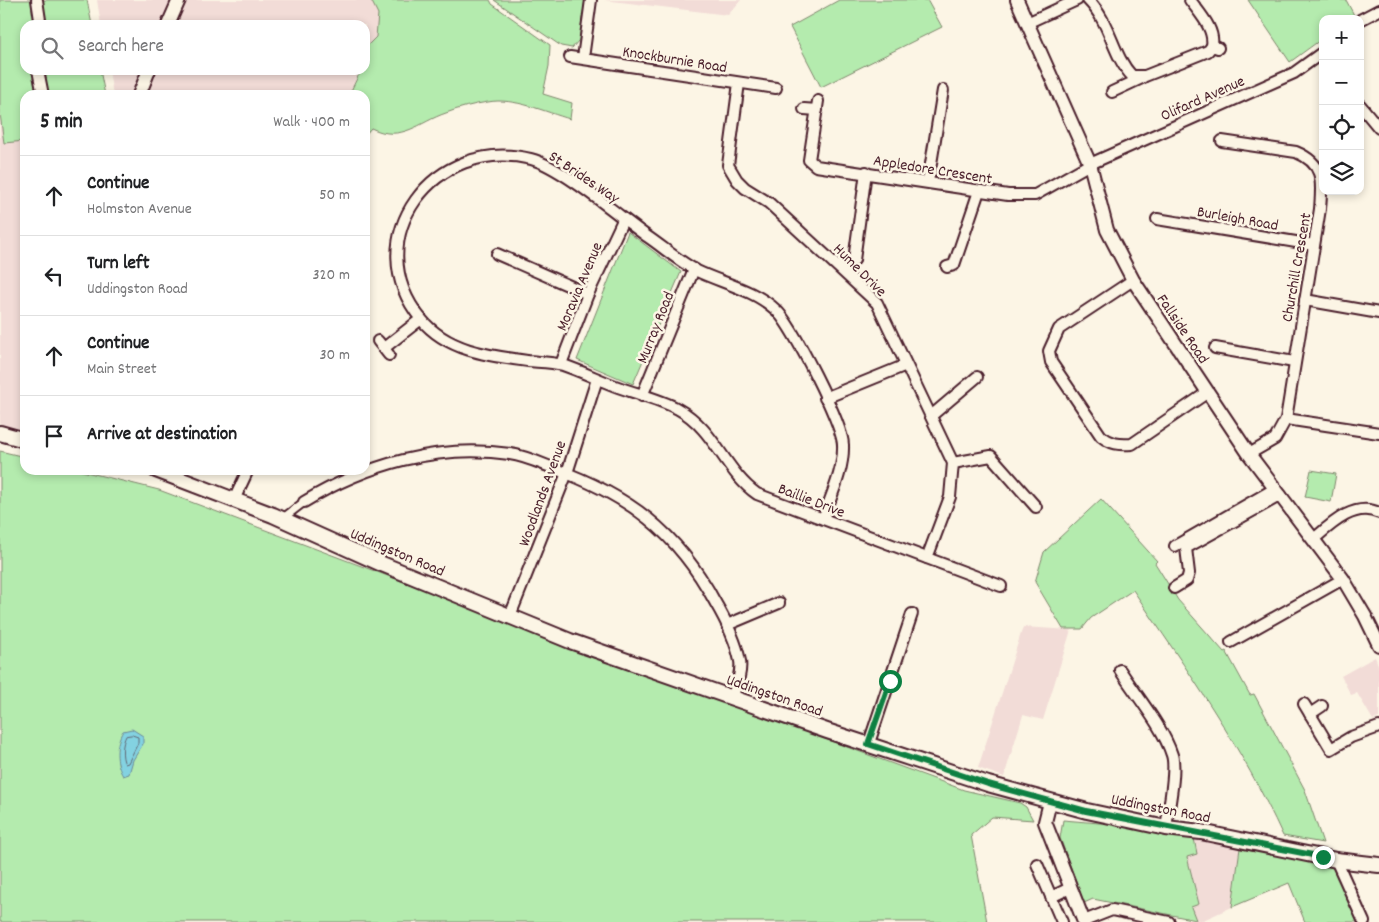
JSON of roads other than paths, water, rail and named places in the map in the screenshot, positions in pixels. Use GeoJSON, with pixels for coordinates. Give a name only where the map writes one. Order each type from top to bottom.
{"type":"FeatureCollection","features":[{"type":"Feature","properties":{"kind":"main road"},"geometry":{"type":"LineString","coordinates":[[0,434],[20,439]]}},
{"type":"Feature","properties":{"kind":"main road","name":"Uddingston Road"},"geometry":{"type":"LineString","coordinates":[[169,475],[278,517],[382,564],[570,641],[988,784],[1050,802],[1166,828],[1201,832],[1283,850],[1379,865]]}},
{"type":"Feature","properties":{"kind":"street"},"geometry":{"type":"LineString","coordinates":[[37,0],[40,20]]}},
{"type":"Feature","properties":{"kind":"street"},"geometry":{"type":"LineString","coordinates":[[170,20],[179,0]]}},
{"type":"Feature","properties":{"kind":"street"},"geometry":{"type":"LineString","coordinates":[[583,58],[591,0]]}},
{"type":"Feature","properties":{"kind":"street","name":"Fallside Road"},"geometry":{"type":"LineString","coordinates":[[1017,0],[1090,164],[1107,230],[1133,280],[1249,454],[1343,579],[1379,644]]}},
{"type":"Feature","properties":{"kind":"street"},"geometry":{"type":"LineString","coordinates":[[1027,23],[1077,0]]}},
{"type":"Feature","properties":{"kind":"street"},"geometry":{"type":"LineString","coordinates":[[1088,0],[1103,18],[1125,68],[1132,76],[1146,76]]}},
{"type":"Feature","properties":{"kind":"street"},"geometry":{"type":"LineString","coordinates":[[1112,92],[1215,48],[1210,29],[1190,0]]}},
{"type":"Feature","properties":{"kind":"street"},"geometry":{"type":"LineString","coordinates":[[1364,18],[1379,10]]}},
{"type":"Feature","properties":{"kind":"street","name":"Olifard Avenue"},"geometry":{"type":"LineString","coordinates":[[1090,164],[1294,73],[1319,55]]}},
{"type":"Feature","properties":{"kind":"street","name":"Knockburnie Road"},"geometry":{"type":"LineString","coordinates":[[570,57],[776,88]]}},
{"type":"Feature","properties":{"kind":"street"},"geometry":{"type":"LineString","coordinates":[[39,75],[43,90]]}},
{"type":"Feature","properties":{"kind":"street"},"geometry":{"type":"LineString","coordinates":[[141,90],[147,75]]}},
{"type":"Feature","properties":{"kind":"street","name":"Hume Drive"},"geometry":{"type":"LineString","coordinates":[[739,83],[728,165],[737,180],[745,188],[769,203],[877,303],[953,463]]}},
{"type":"Feature","properties":{"kind":"street"},"geometry":{"type":"LineString","coordinates":[[928,182],[943,90]]}},
{"type":"Feature","properties":{"kind":"street","name":"Appledore Crescent"},"geometry":{"type":"LineString","coordinates":[[804,109],[817,109],[808,160],[816,166],[866,172],[1008,195],[1035,195],[1090,164]]}},
{"type":"Feature","properties":{"kind":"street"},"geometry":{"type":"LineString","coordinates":[[1364,110],[1379,128]]}},
{"type":"Feature","properties":{"kind":"street","name":"Churchill Crescent"},"geometry":{"type":"LineString","coordinates":[[1222,141],[1296,152],[1307,157],[1316,166],[1322,179],[1320,209],[1286,419],[1275,439],[1249,454]]}},
{"type":"Feature","properties":{"kind":"street","name":"St Brides Way"},"geometry":{"type":"LineString","coordinates":[[597,379],[561,364],[482,354],[459,346],[438,335],[421,319],[403,284],[398,246],[403,223],[414,198],[435,178],[455,166],[478,158],[506,157],[533,160],[562,175],[694,269],[744,291],[775,309],[795,335],[844,443],[841,466],[823,519]]}},
{"type":"Feature","properties":{"kind":"street"},"geometry":{"type":"LineString","coordinates":[[854,260],[866,172]]}},
{"type":"Feature","properties":{"kind":"street"},"geometry":{"type":"LineString","coordinates":[[947,267],[954,264],[979,191]]}},
{"type":"Feature","properties":{"kind":"street","name":"Burleigh Road"},"geometry":{"type":"LineString","coordinates":[[1157,219],[1314,245]]}},
{"type":"Feature","properties":{"kind":"street","name":"Moravia Avenue"},"geometry":{"type":"LineString","coordinates":[[561,364],[588,294],[623,220]]}},
{"type":"Feature","properties":{"kind":"street"},"geometry":{"type":"LineString","coordinates":[[497,254],[588,294]]}},
{"type":"Feature","properties":{"kind":"street","name":"Murray Road"},"geometry":{"type":"LineString","coordinates":[[642,396],[694,269]]}},
{"type":"Feature","properties":{"kind":"street"},"geometry":{"type":"LineString","coordinates":[[1133,280],[1058,329],[1048,351],[1052,362],[1101,436],[1109,443],[1118,445],[1132,444],[1208,392]]}},
{"type":"Feature","properties":{"kind":"street"},"geometry":{"type":"LineString","coordinates":[[1305,300],[1379,313]]}},
{"type":"Feature","properties":{"kind":"street"},"geometry":{"type":"LineString","coordinates":[[384,348],[421,319]]}},
{"type":"Feature","properties":{"kind":"street"},"geometry":{"type":"LineString","coordinates":[[1215,348],[1294,362]]}},
{"type":"Feature","properties":{"kind":"street"},"geometry":{"type":"LineString","coordinates":[[825,398],[906,365]]}},
{"type":"Feature","properties":{"kind":"street"},"geometry":{"type":"LineString","coordinates":[[931,416],[977,377]]}},
{"type":"Feature","properties":{"kind":"street"},"geometry":{"type":"LineString","coordinates":[[597,379],[642,396]]}},
{"type":"Feature","properties":{"kind":"street","name":"Woodlands Avenue"},"geometry":{"type":"LineString","coordinates":[[510,616],[567,473],[597,379]]}},
{"type":"Feature","properties":{"kind":"street","name":"Baillie Drive"},"geometry":{"type":"LineString","coordinates":[[642,396],[679,409],[702,427],[715,441],[748,487],[758,494],[1002,586]]}},
{"type":"Feature","properties":{"kind":"street"},"geometry":{"type":"LineString","coordinates":[[1286,419],[1379,433]]}},
{"type":"Feature","properties":{"kind":"street"},"geometry":{"type":"LineString","coordinates":[[370,468],[398,460],[474,451],[512,454],[596,484],[634,508],[665,533],[689,559],[707,586],[727,625],[740,662],[732,698]]}},
{"type":"Feature","properties":{"kind":"street"},"geometry":{"type":"LineString","coordinates":[[927,558],[950,496],[953,463],[991,456],[1036,507]]}},
{"type":"Feature","properties":{"kind":"street"},"geometry":{"type":"LineString","coordinates":[[234,500],[246,475]]}},
{"type":"Feature","properties":{"kind":"street"},"geometry":{"type":"LineString","coordinates":[[278,517],[352,475]]}},
{"type":"Feature","properties":{"kind":"street"},"geometry":{"type":"LineString","coordinates":[[1175,546],[1279,492]]}},
{"type":"Feature","properties":{"kind":"street"},"geometry":{"type":"LineString","coordinates":[[1174,588],[1188,580],[1186,548],[1279,492]]}},
{"type":"Feature","properties":{"kind":"street"},"geometry":{"type":"LineString","coordinates":[[1314,539],[1346,514],[1366,509],[1379,513]]}},
{"type":"Feature","properties":{"kind":"street"},"geometry":{"type":"LineString","coordinates":[[1230,642],[1343,579]]}},
{"type":"Feature","properties":{"kind":"street"},"geometry":{"type":"LineString","coordinates":[[727,625],[780,603]]}},
{"type":"Feature","properties":{"kind":"street"},"geometry":{"type":"LineString","coordinates":[[868,744],[912,614]]}},
{"type":"Feature","properties":{"kind":"street"},"geometry":{"type":"LineString","coordinates":[[1120,670],[1161,733],[1173,756],[1172,785],[1166,828]]}},
{"type":"Feature","properties":{"kind":"street"},"geometry":{"type":"LineString","coordinates":[[1322,706],[1307,709],[1332,753],[1351,737],[1379,727]]}},
{"type":"Feature","properties":{"kind":"street"},"geometry":{"type":"LineString","coordinates":[[1050,802],[1045,822],[1084,921],[1112,910],[1169,922]]}},
{"type":"Feature","properties":{"kind":"street"},"geometry":{"type":"LineString","coordinates":[[1330,858],[1364,922]]}},
{"type":"Feature","properties":{"kind":"street"},"geometry":{"type":"LineString","coordinates":[[1037,864],[1062,922]]}},
{"type":"Feature","properties":{"kind":"street"},"geometry":{"type":"LineString","coordinates":[[1051,897],[1070,888]]}},
{"type":"Feature","properties":{"kind":"water"},"geometry":{"type":"Polygon","coordinates":[[[132,729],[143,736],[143,744],[133,760],[129,774],[123,776],[118,765],[117,748],[123,731],[132,729]]]}}]}
